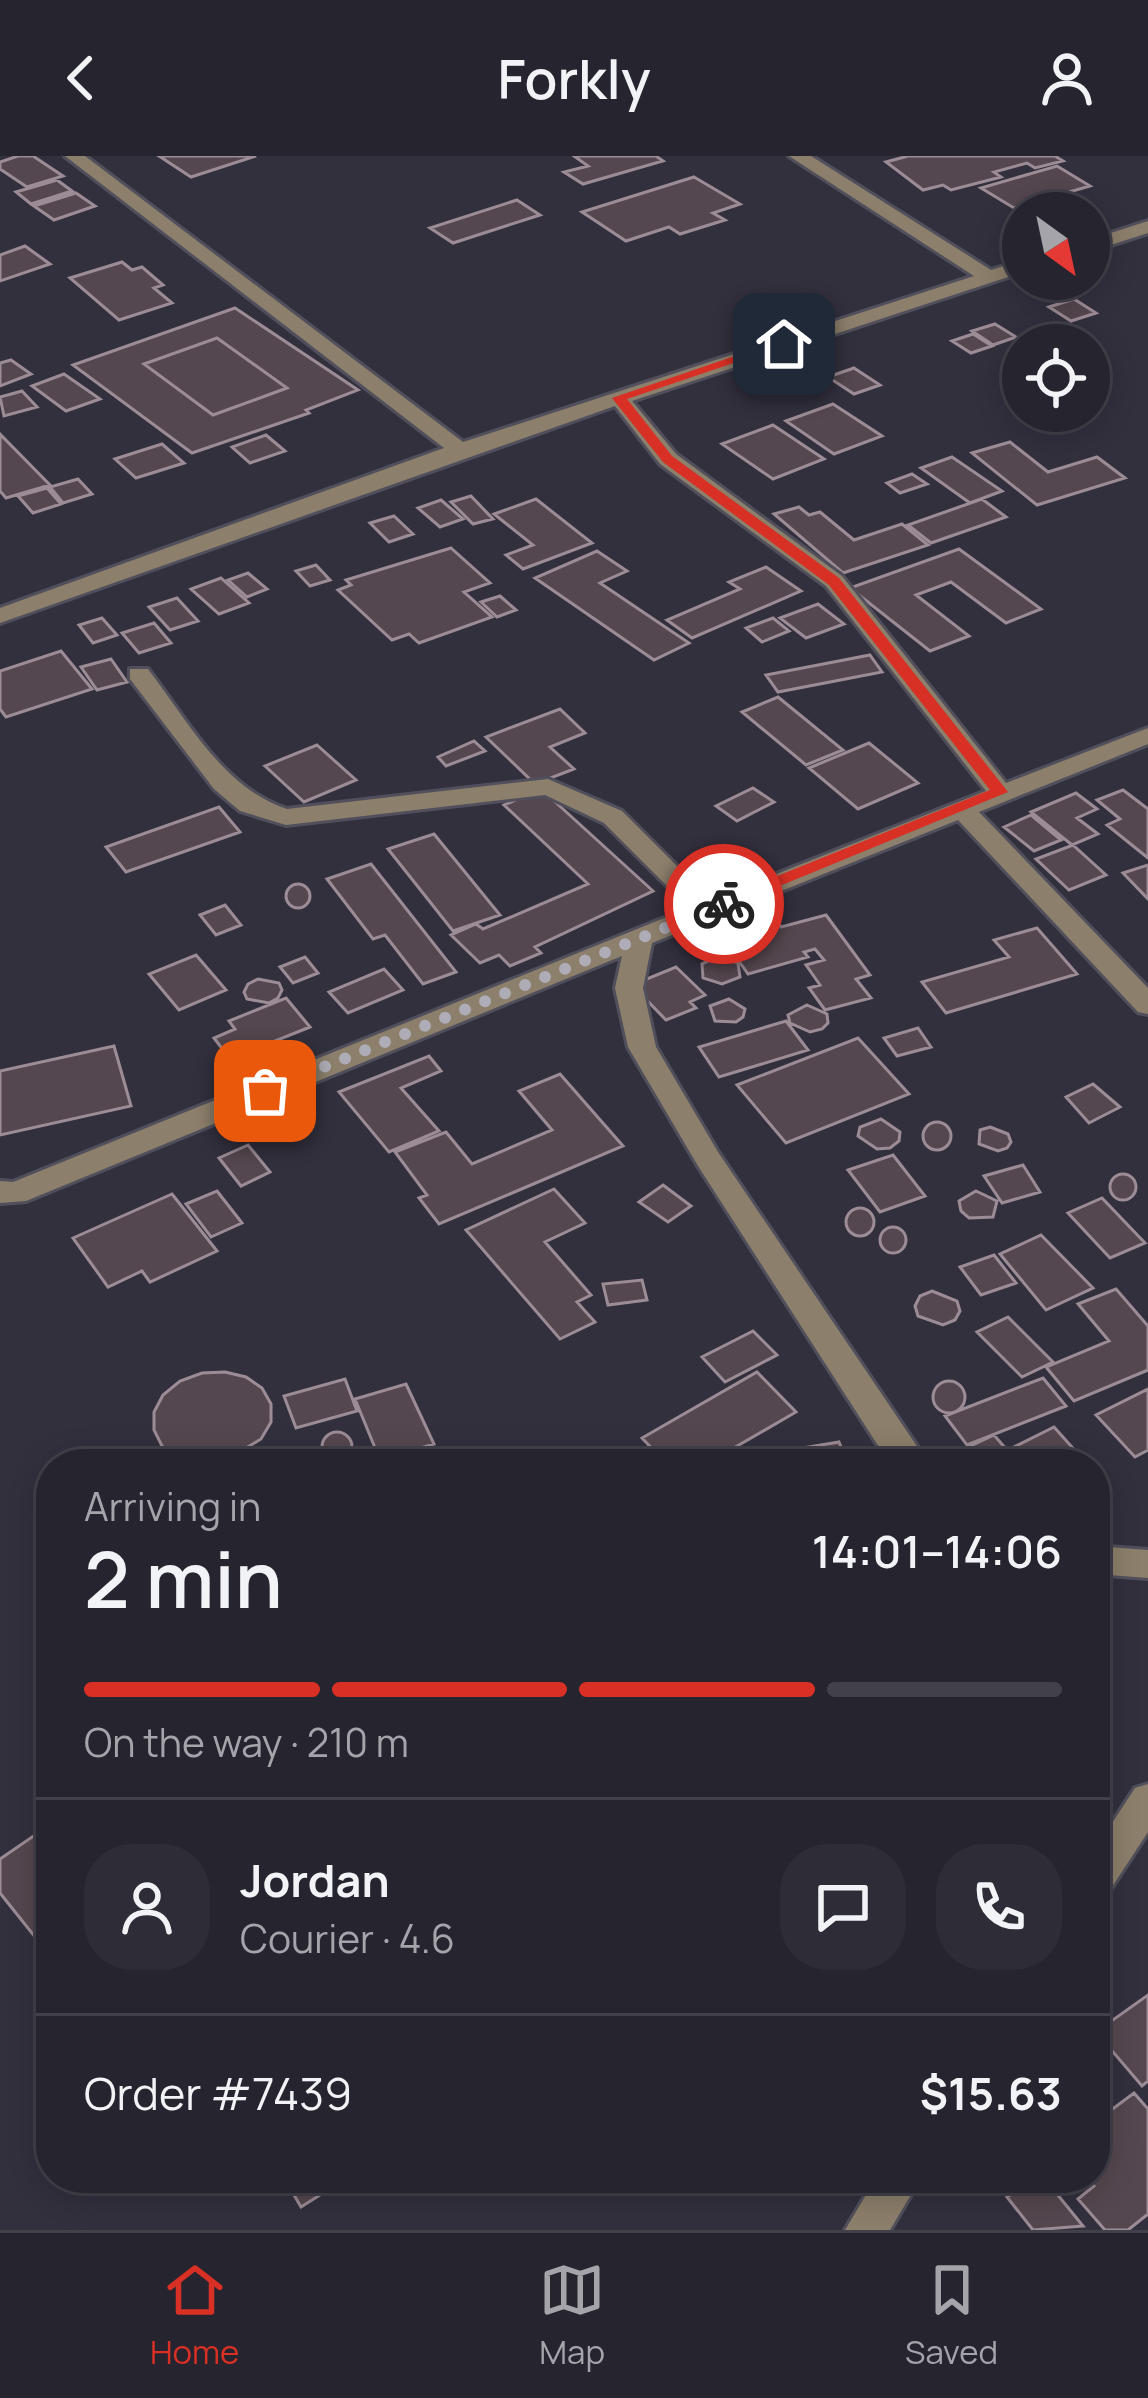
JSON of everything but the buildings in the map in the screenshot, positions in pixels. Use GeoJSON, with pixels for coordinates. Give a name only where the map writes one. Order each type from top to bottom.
{"type":"FeatureCollection","features":[{"type":"Feature","properties":{"kind":"street"},"geometry":{"type":"LineString","coordinates":[[74,156],[460,450]]}},
{"type":"Feature","properties":{"kind":"street"},"geometry":{"type":"LineString","coordinates":[[798,156],[989,277]]}},
{"type":"Feature","properties":{"kind":"street"},"geometry":{"type":"LineString","coordinates":[[1110,239],[1148,227]]}},
{"type":"Feature","properties":{"kind":"street"},"geometry":{"type":"LineString","coordinates":[[0,616],[460,450],[1002,273]]}},
{"type":"Feature","properties":{"kind":"street"},"geometry":{"type":"LineString","coordinates":[[619,398],[668,459],[834,581],[1000,792]]}},
{"type":"Feature","properties":{"kind":"street"},"geometry":{"type":"LineString","coordinates":[[140,674],[223,784],[249,805],[286,818],[548,787],[614,817],[707,911]]}},
{"type":"Feature","properties":{"kind":"street"},"geometry":{"type":"LineString","coordinates":[[0,1192],[15,1192],[1148,735]]}},
{"type":"Feature","properties":{"kind":"street"},"geometry":{"type":"LineString","coordinates":[[960,807],[1148,1005]]}},
{"type":"Feature","properties":{"kind":"street"},"geometry":{"type":"LineString","coordinates":[[640,938],[629,988],[642,1047],[708,1159],[900,1449]]}},
{"type":"Feature","properties":{"kind":"street"},"geometry":{"type":"LineString","coordinates":[[1110,1561],[1148,1564]]}},
{"type":"Feature","properties":{"kind":"street"},"geometry":{"type":"LineString","coordinates":[[1110,1858],[1148,1800]]}},
{"type":"Feature","properties":{"kind":"street"},"geometry":{"type":"LineString","coordinates":[[866,2230],[890,2193]]}},
{"type":"Feature","properties":{"kind":"way so far"},"geometry":{"type":"LineString","coordinates":[[265,1091],[724,904]]}},
{"type":"Feature","properties":{"kind":"route"},"geometry":{"type":"LineString","coordinates":[[724,904],[1000,792],[834,581],[668,459],[619,398],[784,344]]}}]}
